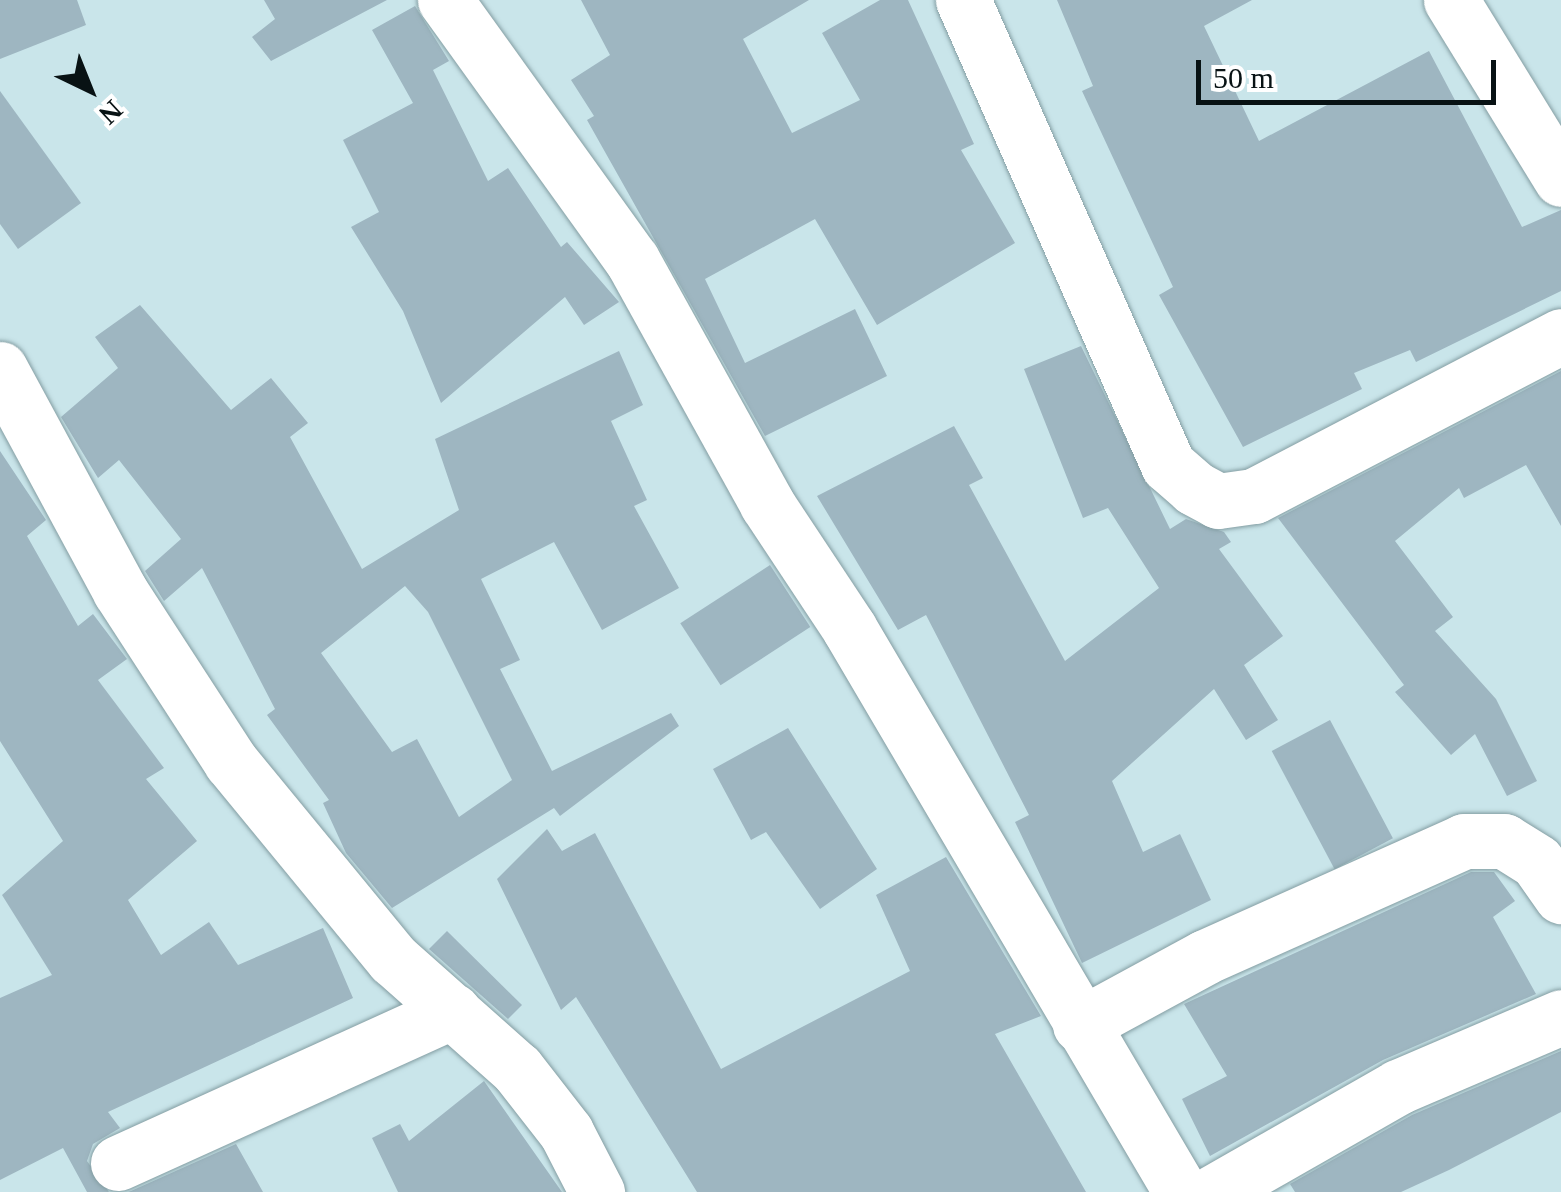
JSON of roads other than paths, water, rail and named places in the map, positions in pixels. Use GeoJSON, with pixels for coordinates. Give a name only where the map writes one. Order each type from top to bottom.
{"type":"FeatureCollection","features":[{"type":"Feature","properties":{"kind":"street"},"geometry":{"type":"LineString","coordinates":[[445,0],[632,260],[766,504],[849,628],[1181,1192]]}},
{"type":"Feature","properties":{"kind":"street"},"geometry":{"type":"LineString","coordinates":[[963,0],[1168,465],[1194,488],[1218,500],[1254,496],[1561,336]]}},
{"type":"Feature","properties":{"kind":"street"},"geometry":{"type":"LineString","coordinates":[[1451,0],[1561,179]]}},
{"type":"Feature","properties":{"kind":"street"},"geometry":{"type":"LineString","coordinates":[[0,369],[120,591],[231,762],[393,959],[453,1011],[556,1120],[597,1192]]}},
{"type":"Feature","properties":{"kind":"street"},"geometry":{"type":"LineString","coordinates":[[1080,1025],[1205,957],[1464,840],[1504,841],[1537,862],[1561,896]]}},
{"type":"Feature","properties":{"kind":"street"},"geometry":{"type":"LineString","coordinates":[[118,1163],[453,1011]]}},
{"type":"Feature","properties":{"kind":"street"},"geometry":{"type":"LineString","coordinates":[[1214,1192],[1398,1088],[1561,1017]]}}]}
